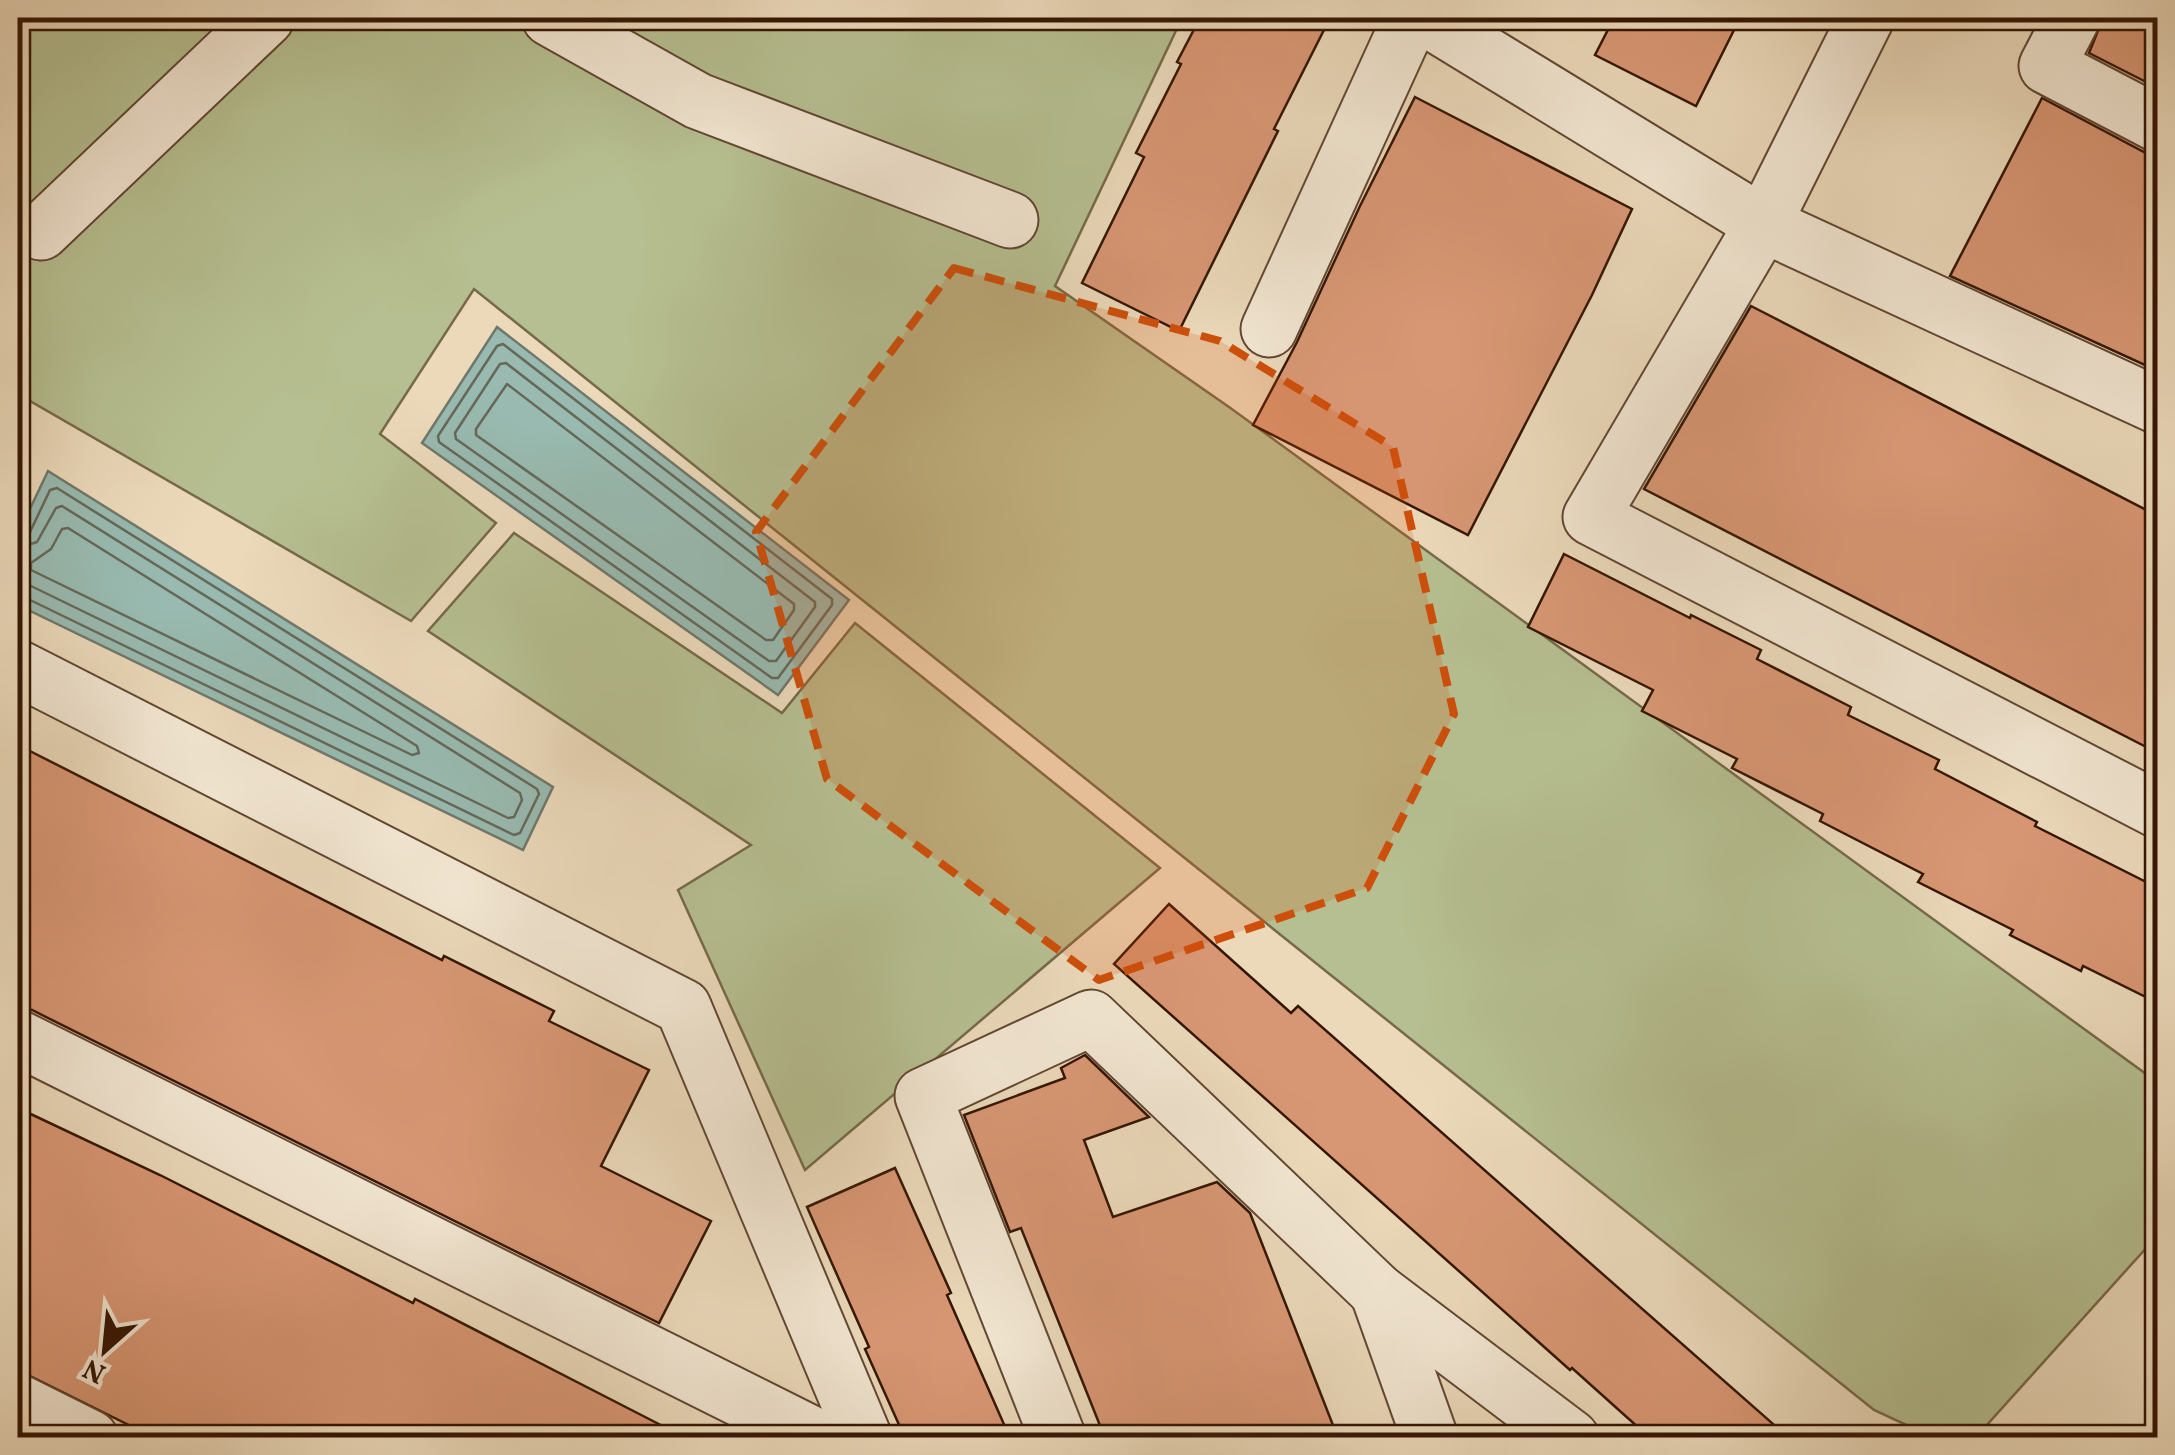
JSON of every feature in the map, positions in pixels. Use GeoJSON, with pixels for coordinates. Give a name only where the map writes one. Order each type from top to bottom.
{"type":"FeatureCollection","features":[{"type":"Feature","properties":{"kind":"street"},"geometry":{"type":"LineString","coordinates":[[41,232],[266,18]]}},
{"type":"Feature","properties":{"kind":"street"},"geometry":{"type":"LineString","coordinates":[[550,18],[698,101],[1010,220]]}},
{"type":"Feature","properties":{"kind":"street"},"geometry":{"type":"LineString","coordinates":[[1269,329],[1412,18]]}},
{"type":"Feature","properties":{"kind":"street"},"geometry":{"type":"LineString","coordinates":[[1426,18],[1763,224],[2158,406]]}},
{"type":"Feature","properties":{"kind":"street"},"geometry":{"type":"LineString","coordinates":[[1866,18],[1763,224],[1591,517],[2158,810]]}},
{"type":"Feature","properties":{"kind":"street"},"geometry":{"type":"LineString","coordinates":[[2072,18],[2048,66],[2158,124]]}},
{"type":"Feature","properties":{"kind":"street"},"geometry":{"type":"LineString","coordinates":[[18,668],[683,1007],[864,1438]]}},
{"type":"Feature","properties":{"kind":"street"},"geometry":{"type":"LineString","coordinates":[[1058,1438],[923,1096],[1091,1018],[1378,1292],[1571,1438]]}},
{"type":"Feature","properties":{"kind":"street"},"geometry":{"type":"LineString","coordinates":[[18,1038],[820,1438]]}},
{"type":"Feature","properties":{"kind":"street"},"geometry":{"type":"LineString","coordinates":[[1378,1292],[1430,1438]]}},
{"type":"Feature","properties":{"kind":"street"},"geometry":{"type":"LineString","coordinates":[[18,1402],[90,1438]]}},
{"type":"Feature","properties":{"kind":"highlighted area"},"geometry":{"type":"Polygon","coordinates":[[[954,268],[1220,341],[1393,447],[1454,714],[1367,888],[1099,980],[827,779],[756,532],[954,268]]]}},
{"type":"Feature","properties":{"kind":"green space"},"geometry":{"type":"Polygon","coordinates":[[[18,18],[1182,18],[1055,286],[1229,407],[2157,1082],[2157,1236],[1976,1437],[1932,1437],[1874,1410],[474,289],[380,434],[496,523],[411,621],[18,394],[18,18]]]}},
{"type":"Feature","properties":{"kind":"green space"},"geometry":{"type":"Polygon","coordinates":[[[514,533],[782,713],[855,623],[1160,868],[805,1170],[678,890],[751,845],[428,631],[514,533]]]}},
{"type":"Feature","properties":{"kind":"water"},"geometry":{"type":"Polygon","coordinates":[[[497,327],[849,600],[778,695],[422,443],[497,327]]]}},
{"type":"Feature","properties":{"kind":"water"},"geometry":{"type":"Polygon","coordinates":[[[48,471],[553,787],[523,850],[18,605],[18,534],[48,471]]]}},
{"type":"Feature","properties":{"kind":"building"},"geometry":{"type":"Polygon","coordinates":[[[1200,18],[1330,18],[1179,331],[1082,283],[1144,157],[1136,153],[1200,18]]]}},
{"type":"Feature","properties":{"kind":"building"},"geometry":{"type":"Polygon","coordinates":[[[1614,18],[1740,18],[1696,106],[1595,55],[1614,18]]]}},
{"type":"Feature","properties":{"kind":"building"},"geometry":{"type":"Polygon","coordinates":[[[2103,18],[2158,18],[2158,88],[2089,53],[2103,18]]]}},
{"type":"Feature","properties":{"kind":"building"},"geometry":{"type":"Polygon","coordinates":[[[1415,97],[1632,209],[1468,535],[1253,425],[1415,97]]]}},
{"type":"Feature","properties":{"kind":"building"},"geometry":{"type":"Polygon","coordinates":[[[2042,98],[2144,152],[2158,155],[2158,371],[1950,276],[2042,98]]]}},
{"type":"Feature","properties":{"kind":"building"},"geometry":{"type":"Polygon","coordinates":[[[1751,306],[2158,516],[2158,753],[1644,489],[1751,306]]]}},
{"type":"Feature","properties":{"kind":"building"},"geometry":{"type":"Polygon","coordinates":[[[1564,554],[1761,650],[1757,659],[1851,707],[1848,715],[1939,760],[1935,769],[2037,822],[2035,826],[2158,888],[2158,1003],[2083,966],[2081,971],[2010,935],[2013,930],[1918,882],[1923,874],[1820,821],[1823,814],[1732,768],[1737,759],[1642,711],[1653,690],[1528,627],[1564,554]]]}},
{"type":"Feature","properties":{"kind":"building"},"geometry":{"type":"Polygon","coordinates":[[[18,745],[442,960],[444,956],[554,1011],[549,1021],[649,1070],[601,1166],[711,1221],[659,1323],[32,1010],[18,1007],[18,745]]]}},
{"type":"Feature","properties":{"kind":"building"},"geometry":{"type":"Polygon","coordinates":[[[1169,904],[1291,1013],[1298,1006],[1789,1438],[1650,1438],[1570,1370],[1114,964],[1169,904]]]}},
{"type":"Feature","properties":{"kind":"building"},"geometry":{"type":"Polygon","coordinates":[[[1085,1055],[1149,1117],[1084,1140],[1113,1217],[1217,1182],[1250,1213],[1338,1438],[1105,1438],[1021,1228],[1010,1232],[964,1115],[1065,1078],[1061,1068],[1085,1055]]]}},
{"type":"Feature","properties":{"kind":"building"},"geometry":{"type":"Polygon","coordinates":[[[18,1108],[413,1303],[415,1299],[686,1438],[155,1438],[18,1370],[18,1108]]]}},
{"type":"Feature","properties":{"kind":"building"},"geometry":{"type":"Polygon","coordinates":[[[895,1168],[1010,1438],[905,1438],[865,1349],[869,1347],[807,1207],[895,1168]]]}}]}
